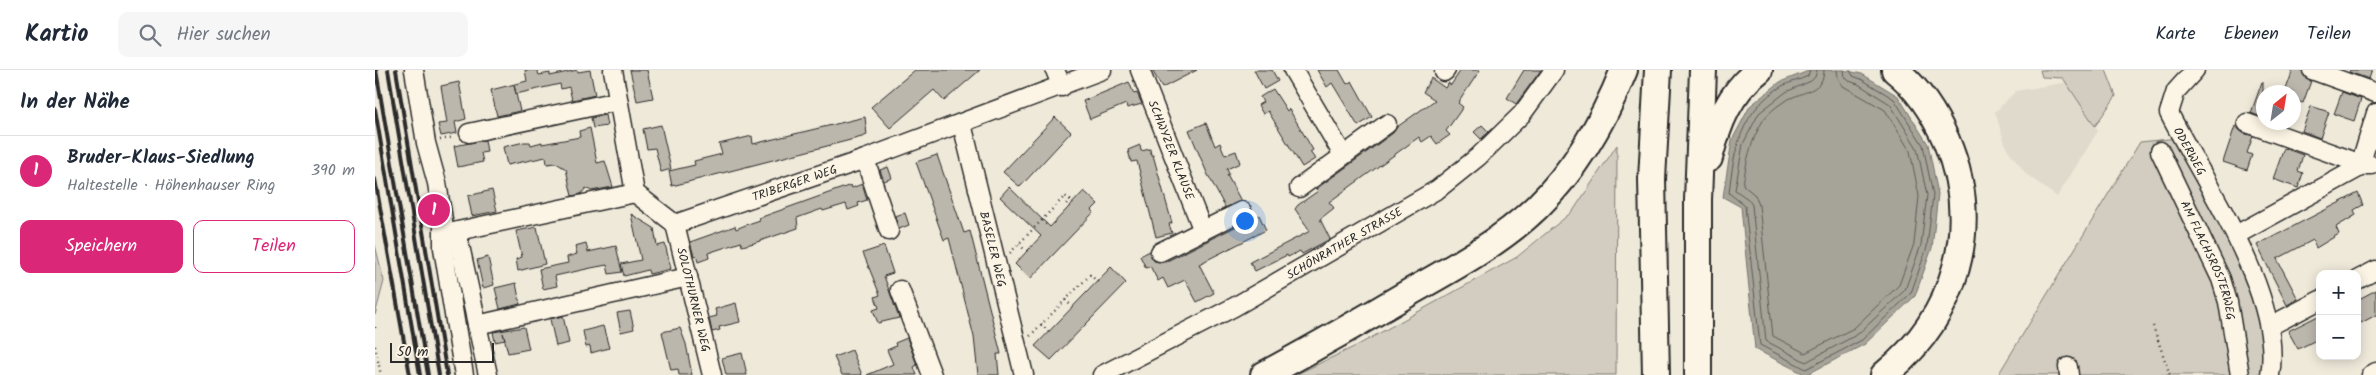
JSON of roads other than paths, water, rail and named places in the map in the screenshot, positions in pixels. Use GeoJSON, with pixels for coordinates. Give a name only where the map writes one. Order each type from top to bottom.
{"type":"FeatureCollection","features":[{"type":"Feature","properties":{"kind":"highway"},"geometry":{"type":"LineString","coordinates":[[1264,375],[1446,272],[1499,238],[1537,207],[1563,178],[1587,143],[1610,104],[1624,70]]}},
{"type":"Feature","properties":{"kind":"highway"},"geometry":{"type":"LineString","coordinates":[[1656,375],[1652,179],[1658,70]]}},
{"type":"Feature","properties":{"kind":"highway"},"geometry":{"type":"LineString","coordinates":[[1698,375],[1698,200],[1703,70]]}},
{"type":"Feature","properties":{"kind":"highway"},"geometry":{"type":"LineString","coordinates":[[1698,200],[1723,113],[1734,94],[1759,70]]}},
{"type":"Feature","properties":{"kind":"highway"},"geometry":{"type":"LineString","coordinates":[[1884,375],[1910,352],[1943,304],[1957,268],[1963,220],[1959,175],[1938,122],[1908,80],[1895,70]]}},
{"type":"Feature","properties":{"kind":"highway"},"geometry":{"type":"LineString","coordinates":[[1901,375],[1925,350],[1949,313],[1965,271],[1972,227],[1970,183],[1958,139],[1931,89],[1916,70]]}},
{"type":"Feature","properties":{"kind":"street"},"geometry":{"type":"LineString","coordinates":[[414,70],[426,143],[437,183],[443,220],[450,233],[477,325],[488,375]]}},
{"type":"Feature","properties":{"kind":"street"},"geometry":{"type":"LineString","coordinates":[[613,70],[635,192],[675,224]]}},
{"type":"Feature","properties":{"kind":"street"},"geometry":{"type":"LineString","coordinates":[[1055,70],[1062,87]]}},
{"type":"Feature","properties":{"kind":"street","name":"TRIBERGER WEG"},"geometry":{"type":"LineString","coordinates":[[675,224],[865,159],[1062,87],[1102,70]]}},
{"type":"Feature","properties":{"kind":"street","name":"SCHWYZER KLAUSE"},"geometry":{"type":"LineString","coordinates":[[1140,70],[1203,231]]}},
{"type":"Feature","properties":{"kind":"street"},"geometry":{"type":"LineString","coordinates":[[1293,70],[1343,154]]}},
{"type":"Feature","properties":{"kind":"street","name":"SCHÖNRATHER STRASSE"},"geometry":{"type":"LineString","coordinates":[[1102,375],[1234,307],[1438,189],[1478,157],[1522,114],[1555,70]]}},
{"type":"Feature","properties":{"kind":"street","name":"ODERWEG"},"geometry":{"type":"LineString","coordinates":[[2195,70],[2176,91],[2169,113],[2236,235]]}},
{"type":"Feature","properties":{"kind":"street"},"geometry":{"type":"LineString","coordinates":[[2312,70],[2376,93]]}},
{"type":"Feature","properties":{"kind":"street"},"geometry":{"type":"LineString","coordinates":[[469,133],[618,102]]}},
{"type":"Feature","properties":{"kind":"street"},"geometry":{"type":"LineString","coordinates":[[2370,165],[2363,156],[2376,113]]}},
{"type":"Feature","properties":{"kind":"street"},"geometry":{"type":"LineString","coordinates":[[2247,123],[2370,165]]}},
{"type":"Feature","properties":{"kind":"street","name":"BASELER WEG"},"geometry":{"type":"LineString","coordinates":[[962,124],[1024,375]]}},
{"type":"Feature","properties":{"kind":"street"},"geometry":{"type":"LineString","coordinates":[[1299,188],[1343,154],[1387,124]]}},
{"type":"Feature","properties":{"kind":"street","name":"AM FLACHSROSTERWEG"},"geometry":{"type":"LineString","coordinates":[[2160,151],[2221,279],[2229,302],[2240,375]]}},
{"type":"Feature","properties":{"kind":"street"},"geometry":{"type":"LineString","coordinates":[[865,159],[889,231]]}},
{"type":"Feature","properties":{"kind":"street"},"geometry":{"type":"LineString","coordinates":[[2270,375],[2270,326],[2236,235],[2370,165]]}},
{"type":"Feature","properties":{"kind":"street"},"geometry":{"type":"LineString","coordinates":[[450,233],[635,192]]}},
{"type":"Feature","properties":{"kind":"street"},"geometry":{"type":"LineString","coordinates":[[1160,252],[1242,211]]}},
{"type":"Feature","properties":{"kind":"street","name":"SOLOTHURNER WEG"},"geometry":{"type":"LineString","coordinates":[[675,224],[712,375]]}},
{"type":"Feature","properties":{"kind":"street"},"geometry":{"type":"LineString","coordinates":[[450,233],[443,248],[464,375]]}},
{"type":"Feature","properties":{"kind":"street"},"geometry":{"type":"LineString","coordinates":[[2361,278],[2376,270]]}},
{"type":"Feature","properties":{"kind":"street"},"geometry":{"type":"LineString","coordinates":[[477,325],[688,277]]}},
{"type":"Feature","properties":{"kind":"street"},"geometry":{"type":"LineString","coordinates":[[900,290],[932,375]]}},
{"type":"Feature","properties":{"kind":"street"},"geometry":{"type":"LineString","coordinates":[[2270,326],[2316,302]]}},
{"type":"Feature","properties":{"kind":"street"},"geometry":{"type":"LineString","coordinates":[[2371,375],[2376,372]]}},
{"type":"Feature","properties":{"kind":"water"},"geometry":{"type":"Polygon","coordinates":[[[1811,70],[1843,70],[1862,74],[1898,96],[1928,144],[1938,194],[1932,248],[1915,296],[1865,344],[1806,375],[1755,349],[1741,207],[1723,197],[1732,140],[1750,106],[1780,82],[1811,70]]]}},
{"type":"Feature","properties":{"kind":"railway"},"geometry":{"type":"LineString","coordinates":[[376,70],[428,375]]}},
{"type":"Feature","properties":{"kind":"railway"},"geometry":{"type":"LineString","coordinates":[[388,70],[439,375]]}},
{"type":"Feature","properties":{"kind":"railway"},"geometry":{"type":"LineString","coordinates":[[396,70],[447,375]]}},
{"type":"Feature","properties":{"kind":"railway"},"geometry":{"type":"LineString","coordinates":[[375,109],[420,375]]}},
{"type":"Feature","properties":{"kind":"railway"},"geometry":{"type":"LineString","coordinates":[[375,179],[410,375]]}},
{"type":"Feature","properties":{"kind":"place","name":"Bruder-Klaus-Siedlung"},"geometry":{"type":"Point","coordinates":[434,210]}}]}
